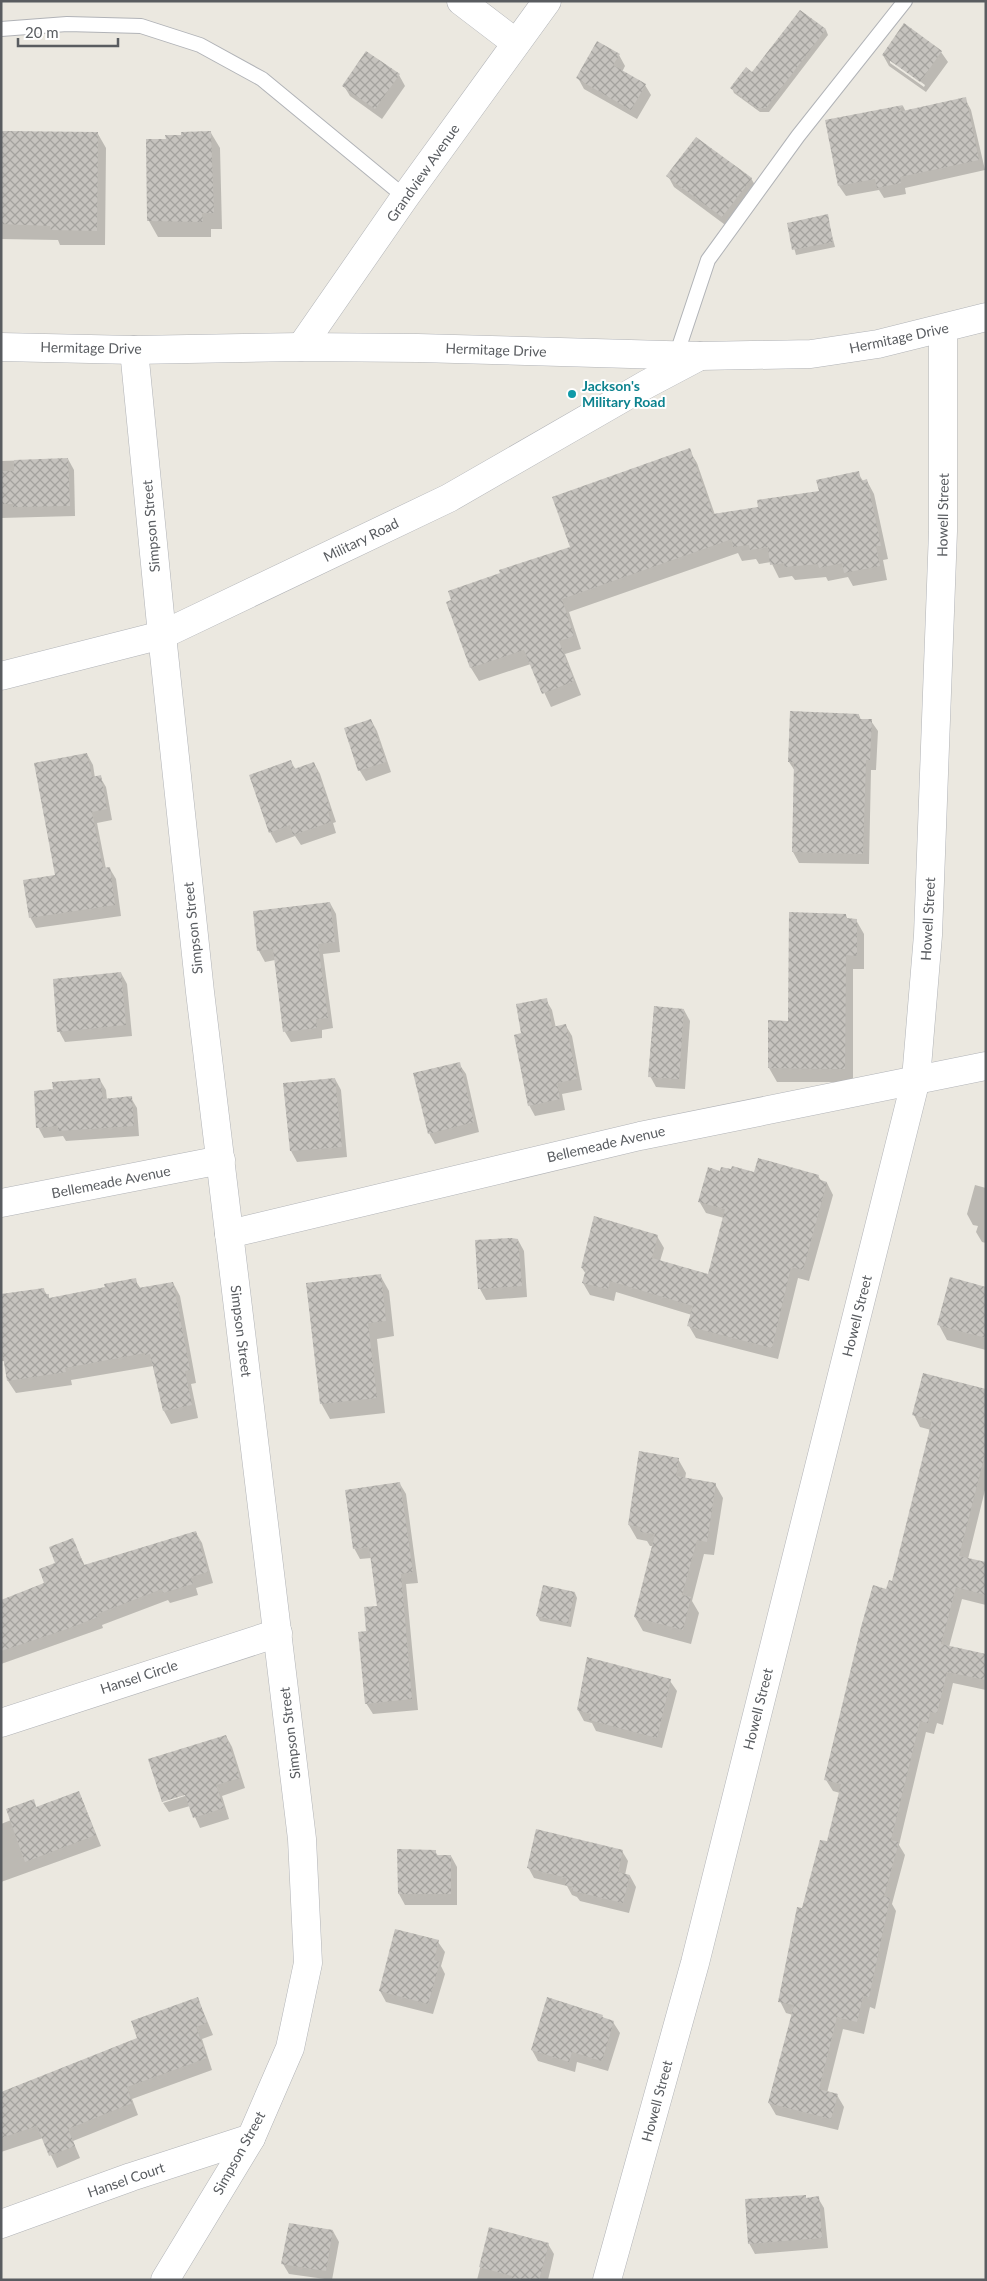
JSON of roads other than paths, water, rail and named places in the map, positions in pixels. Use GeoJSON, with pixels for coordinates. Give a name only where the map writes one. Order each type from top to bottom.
{"type":"FeatureCollection","features":[{"type":"Feature","properties":{"kind":"street"},"geometry":{"type":"LineString","coordinates":[[461,1],[516,43]]}},
{"type":"Feature","properties":{"kind":"street","name":"Grandview Avenue"},"geometry":{"type":"LineString","coordinates":[[301,347],[405,198],[547,1]]}},
{"type":"Feature","properties":{"kind":"street","name":"Hermitage Drive"},"geometry":{"type":"LineString","coordinates":[[1,347],[134,350],[301,347],[418,348],[688,356],[811,354],[878,344],[986,317]]}},
{"type":"Feature","properties":{"kind":"street","name":"Howell Street"},"geometry":{"type":"LineString","coordinates":[[607,2280],[695,1962],[916,1079],[928,935],[943,531],[943,329]]}},
{"type":"Feature","properties":{"kind":"street","name":"Simpson Street"},"geometry":{"type":"LineString","coordinates":[[134,350],[200,992],[302,1839],[308,1963],[290,2048],[251,2138],[165,2280]]}},
{"type":"Feature","properties":{"kind":"street","name":"Military Road"},"geometry":{"type":"LineString","coordinates":[[1,676],[162,635],[450,498],[647,384],[688,356]]}},
{"type":"Feature","properties":{"kind":"street","name":"Bellemeade Avenue"},"geometry":{"type":"LineString","coordinates":[[229,1234],[640,1136],[986,1066]]}},
{"type":"Feature","properties":{"kind":"street","name":"Bellemeade Avenue"},"geometry":{"type":"LineString","coordinates":[[1,1204],[221,1160]]}},
{"type":"Feature","properties":{"kind":"street","name":"Hansel Circle"},"geometry":{"type":"LineString","coordinates":[[1,1723],[278,1633]]}},
{"type":"Feature","properties":{"kind":"street","name":"Hansel Court"},"geometry":{"type":"LineString","coordinates":[[1,2224],[131,2177],[251,2138]]}},
{"type":"Feature","properties":{"kind":"lane"},"geometry":{"type":"LineString","coordinates":[[688,356],[708,260],[798,136],[905,1]]}},
{"type":"Feature","properties":{"kind":"lane"},"geometry":{"type":"LineString","coordinates":[[1,29],[67,24],[141,26],[200,45],[262,79],[405,198]]}},
{"type":"Feature","properties":{"kind":"place","name":"Jackson's Military Road"},"geometry":{"type":"Point","coordinates":[572,394]}}]}
